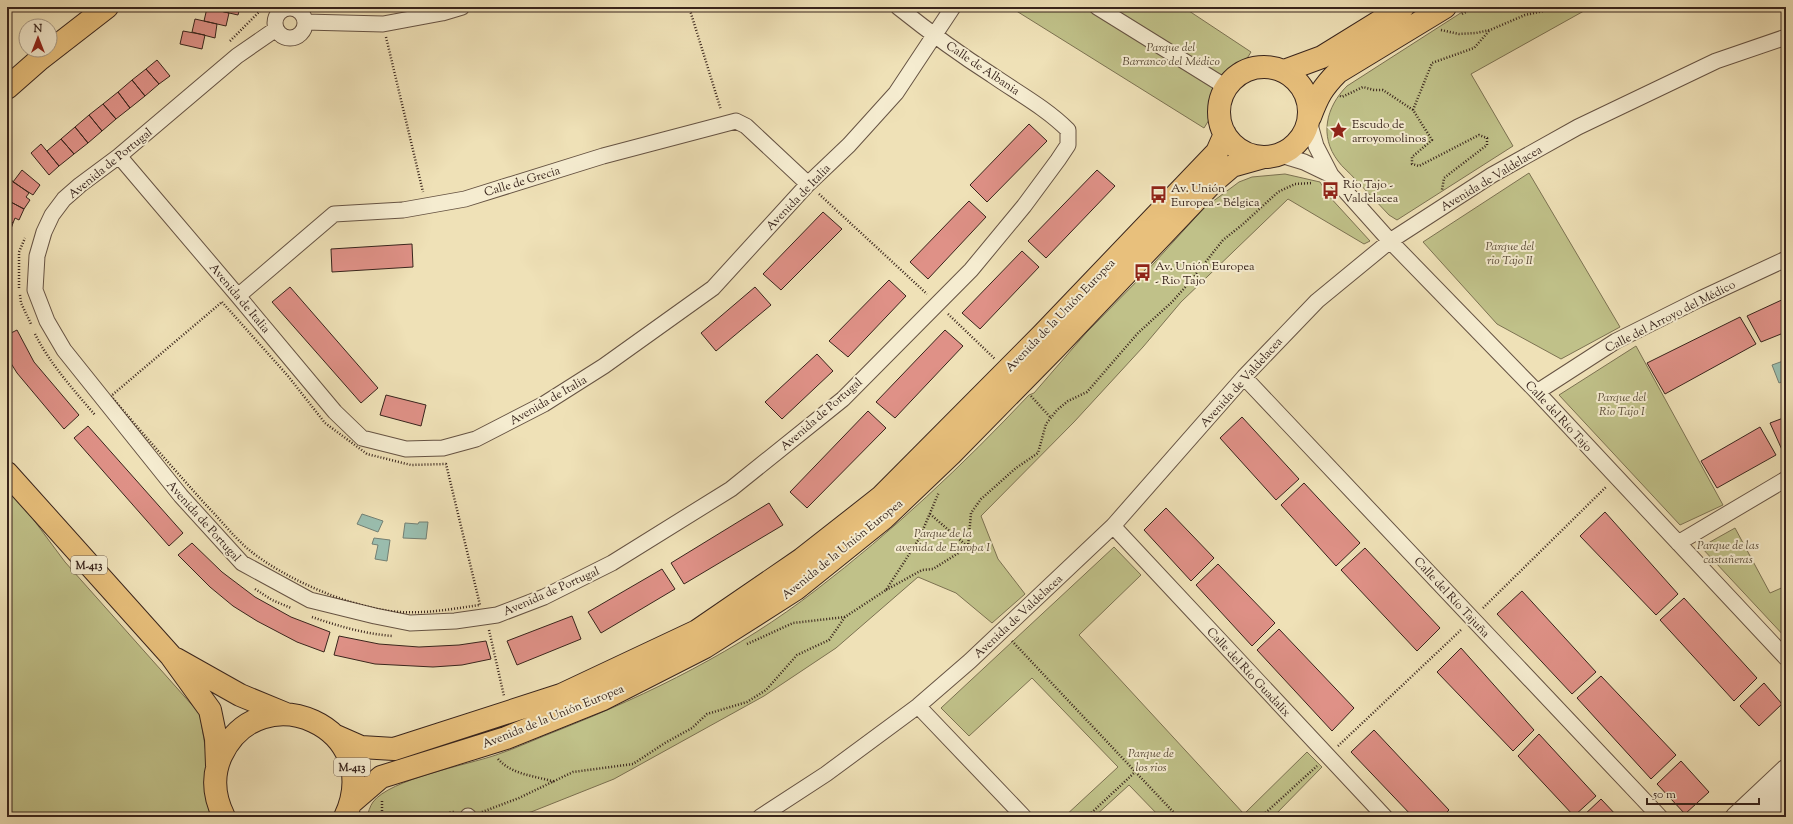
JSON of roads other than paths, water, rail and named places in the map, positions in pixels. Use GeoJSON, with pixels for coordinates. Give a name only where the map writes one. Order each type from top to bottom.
{"type":"FeatureCollection","features":[{"type":"Feature","properties":{"kind":"main road"},"geometry":{"type":"LineString","coordinates":[[7,88],[40,59],[107,7]]}},
{"type":"Feature","properties":{"kind":"main road"},"geometry":{"type":"LineString","coordinates":[[1284,71],[1322,57],[1403,7]]}},
{"type":"Feature","properties":{"kind":"main road"},"geometry":{"type":"LineString","coordinates":[[1310,119],[1309,103],[1304,90],[1296,78],[1284,71],[1271,67],[1258,67],[1240,74],[1226,88],[1221,98],[1219,111],[1220,122],[1225,134],[1232,144],[1241,151],[1252,156],[1272,156],[1294,147],[1304,135],[1310,119],[1318,96],[1324,86],[1338,72],[1445,7]]}},
{"type":"Feature","properties":{"kind":"main road","name":"Avenida de la Unión Europea"},"geometry":{"type":"LineString","coordinates":[[336,736],[361,746],[394,749],[561,695],[697,631],[802,559],[881,497],[1007,370],[1217,152],[1225,134]]}},
{"type":"Feature","properties":{"kind":"main road","name":"Avenida de la Unión Europea"},"geometry":{"type":"LineString","coordinates":[[349,809],[381,777],[506,738],[603,699],[705,648],[796,589],[883,519],[951,454],[1056,347],[1211,184],[1232,166],[1272,156]]}},
{"type":"Feature","properties":{"kind":"main road","name":"M-413"},"geometry":{"type":"LineString","coordinates":[[7,473],[171,656],[210,710],[216,739],[217,765],[214,785],[218,813]]}},
{"type":"Feature","properties":{"kind":"main road","name":"M-413"},"geometry":{"type":"LineString","coordinates":[[171,656],[240,695],[286,714],[304,717],[322,724],[336,736],[349,756],[354,778],[349,809]]}},
{"type":"Feature","properties":{"kind":"main road","name":"M-413"},"geometry":{"type":"LineString","coordinates":[[217,765],[227,744],[243,728],[263,717],[286,714]]}},
{"type":"Feature","properties":{"kind":"street"},"geometry":{"type":"LineString","coordinates":[[291,7],[302,15],[305,22],[302,31],[292,38],[285,37],[276,29],[275,22],[277,15],[283,10],[291,7]]}},
{"type":"Feature","properties":{"kind":"street"},"geometry":{"type":"LineString","coordinates":[[305,22],[383,24],[442,13],[462,7]]}},
{"type":"Feature","properties":{"kind":"street","name":"Calle de Albania"},"geometry":{"type":"LineString","coordinates":[[898,7],[933,35],[991,75],[1053,114],[1068,130]]}},
{"type":"Feature","properties":{"kind":"street","name":"Avenida de Italia"},"geometry":{"type":"LineString","coordinates":[[119,156],[335,412],[362,438],[406,449],[443,448],[476,439],[544,404],[604,366],[713,288],[808,184],[849,145],[896,93],[933,35],[953,7]]}},
{"type":"Feature","properties":{"kind":"street"},"geometry":{"type":"LineString","coordinates":[[1097,7],[1226,88]]}},
{"type":"Feature","properties":{"kind":"street","name":"Avenida de Portugal"},"geometry":{"type":"LineString","coordinates":[[276,29],[237,56],[119,156],[64,199],[52,215],[44,232],[37,256],[35,290],[47,321],[64,350],[181,496],[242,563],[310,600],[375,616],[403,621],[455,621],[497,615],[544,597],[612,563],[731,489],[843,398],[971,270],[1024,206],[1068,145],[1068,130]]}},
{"type":"Feature","properties":{"kind":"street","name":"Avenida de Valdelacea"},"geometry":{"type":"LineString","coordinates":[[760,817],[826,774],[918,706],[1003,630],[1113,526],[1244,377],[1317,301],[1390,241],[1492,175],[1578,127],[1716,61],[1786,37]]}},
{"type":"Feature","properties":{"kind":"street","name":"Calle del Río Tajo"},"geometry":{"type":"LineString","coordinates":[[1310,119],[1325,178]]}},
{"type":"Feature","properties":{"kind":"street","name":"Calle de Grecia"},"geometry":{"type":"LineString","coordinates":[[238,296],[334,214],[403,210],[465,199],[603,156],[736,121],[746,126],[808,184]]}},
{"type":"Feature","properties":{"kind":"street","name":"Calle del Río Tajo"},"geometry":{"type":"LineString","coordinates":[[1272,156],[1304,162],[1325,178],[1390,241],[1537,392],[1786,658]]}},
{"type":"Feature","properties":{"kind":"street","name":"Calle del Arroyo del Médico"},"geometry":{"type":"LineString","coordinates":[[1537,392],[1616,341],[1700,299],[1786,259]]}},
{"type":"Feature","properties":{"kind":"street","name":"Calle del Río Tajuña"},"geometry":{"type":"LineString","coordinates":[[1244,377],[1660,817]]}},
{"type":"Feature","properties":{"kind":"street"},"geometry":{"type":"LineString","coordinates":[[1678,543],[1786,480]]}},
{"type":"Feature","properties":{"kind":"street","name":"Calle del Río Guadalix"},"geometry":{"type":"LineString","coordinates":[[1113,526],[1385,817]]}},
{"type":"Feature","properties":{"kind":"street"},"geometry":{"type":"LineString","coordinates":[[918,706],[1024,817]]}},
{"type":"Feature","properties":{"kind":"street"},"geometry":{"type":"LineString","coordinates":[[1735,817],[1786,769]]}},
{"type":"Feature","properties":{"kind":"street"},"geometry":{"type":"LineString","coordinates":[[1761,817],[1786,794]]}},
{"type":"Feature","properties":{"kind":"place","name":"Escudo de arroyomolinos"},"geometry":{"type":"Point","coordinates":[1339,131]}},
{"type":"Feature","properties":{"kind":"place","name":"Río Tajo - Valdelacea"},"geometry":{"type":"Point","coordinates":[1330,191]}},
{"type":"Feature","properties":{"kind":"place","name":"Av. Unión Europea - Bélgica"},"geometry":{"type":"Point","coordinates":[1158,195]}},
{"type":"Feature","properties":{"kind":"place","name":"Av. Unión Europea - Rio Tajo"},"geometry":{"type":"Point","coordinates":[1142,273]}},
{"type":"Feature","properties":{"kind":"park label","name":"Parque del Barranco del Médico"},"geometry":{"type":"Point","coordinates":[1171,54]}},
{"type":"Feature","properties":{"kind":"park label","name":"Parque del rio Tajo II"},"geometry":{"type":"Point","coordinates":[1510,253]}},
{"type":"Feature","properties":{"kind":"park label","name":"Parque del Rio Tajo I"},"geometry":{"type":"Point","coordinates":[1622,404]}},
{"type":"Feature","properties":{"kind":"park label","name":"Parque de la avenida de Europa I"},"geometry":{"type":"Point","coordinates":[943,540]}},
{"type":"Feature","properties":{"kind":"park label","name":"Parque de las castañeras"},"geometry":{"type":"Point","coordinates":[1728,552]}},
{"type":"Feature","properties":{"kind":"park label","name":"Parque de los rios"},"geometry":{"type":"Point","coordinates":[1151,760]}}]}
